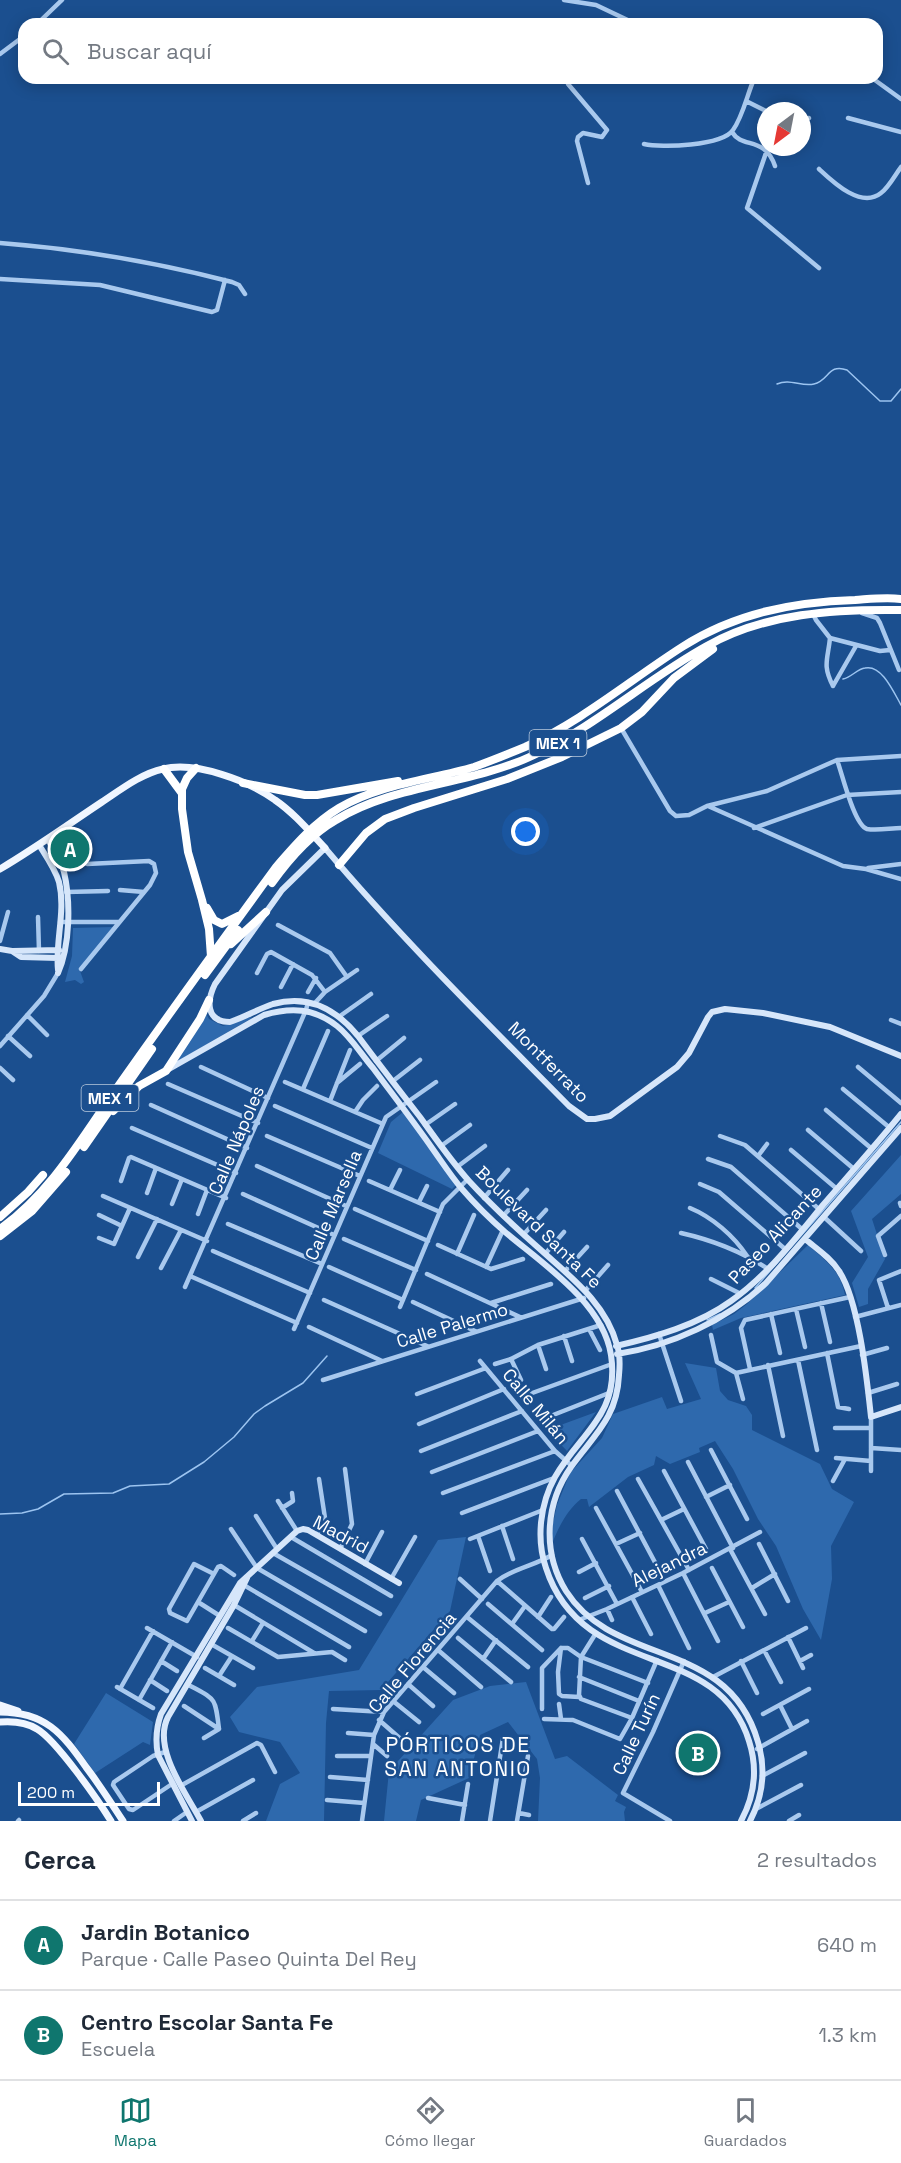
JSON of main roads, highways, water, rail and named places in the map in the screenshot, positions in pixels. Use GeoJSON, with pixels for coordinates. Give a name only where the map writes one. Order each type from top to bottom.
{"type":"FeatureCollection","features":[{"type":"Feature","properties":{"kind":"highway","name":"MEX 1"},"geometry":{"type":"LineString","coordinates":[[0,1229],[25,1209],[57,1174],[276,867],[321,821],[338,809],[365,796],[413,781],[473,767],[542,739],[601,704],[682,646],[711,630],[742,618],[767,610],[800,604],[901,599]]}},
{"type":"Feature","properties":{"kind":"highway","name":"MEX 1"},"geometry":{"type":"LineString","coordinates":[[0,1236],[24,1218],[47,1196],[295,854],[335,820],[373,802],[493,771],[533,755],[580,731],[676,665],[729,636],[774,621],[813,614],[855,610],[901,610]]}},
{"type":"Feature","properties":{"kind":"highway"},"geometry":{"type":"LineString","coordinates":[[339,865],[366,833],[385,819],[507,779],[562,757],[621,728],[642,712],[674,678],[729,636]]}},
{"type":"Feature","properties":{"kind":"highway"},"geometry":{"type":"LineString","coordinates":[[181,792],[187,778],[196,768]]}},
{"type":"Feature","properties":{"kind":"highway"},"geometry":{"type":"LineString","coordinates":[[164,769],[181,792],[188,852],[209,929],[211,957]]}},
{"type":"Feature","properties":{"kind":"highway"},"geometry":{"type":"LineString","coordinates":[[243,783],[305,795],[317,795],[403,780],[413,781]]}},
{"type":"Feature","properties":{"kind":"highway"},"geometry":{"type":"LineString","coordinates":[[202,900],[211,917],[222,924],[244,912]]}},
{"type":"Feature","properties":{"kind":"highway"},"geometry":{"type":"LineString","coordinates":[[222,952],[266,912]]}},
{"type":"Feature","properties":{"kind":"highway"},"geometry":{"type":"LineString","coordinates":[[100,1124],[139,1086],[166,1071],[200,1019],[209,1000]]}},
{"type":"Feature","properties":{"kind":"highway"},"geometry":{"type":"LineString","coordinates":[[0,1217],[43,1175]]}},
{"type":"Feature","properties":{"kind":"main road"},"geometry":{"type":"LineString","coordinates":[[0,869],[127,786],[164,769],[196,768],[243,783],[277,801],[325,848]]}},
{"type":"Feature","properties":{"kind":"main road"},"geometry":{"type":"LineString","coordinates":[[0,1705],[26,1714],[56,1729],[75,1752],[123,1821]]}},
{"type":"Feature","properties":{"kind":"main road"},"geometry":{"type":"LineString","coordinates":[[0,1712],[26,1714]]}},
{"type":"Feature","properties":{"kind":"main road"},"geometry":{"type":"LineString","coordinates":[[0,1722],[16,1722],[37,1729],[44,1734],[111,1821]]}},
{"type":"Feature","properties":{"kind":"main road"},"geometry":{"type":"LineString","coordinates":[[65,1759],[73,1757],[75,1752]]}},
{"type":"Feature","properties":{"kind":"waterway"},"geometry":{"type":"LineString","coordinates":[[777,384],[782,382],[814,384],[823,380],[832,371],[841,368],[847,370],[880,401],[891,401],[901,389]]}},
{"type":"Feature","properties":{"kind":"waterway"},"geometry":{"type":"LineString","coordinates":[[843,679],[862,669],[877,670],[887,680],[901,705]]}},
{"type":"Feature","properties":{"kind":"waterway"},"geometry":{"type":"LineString","coordinates":[[755,1288],[901,1122]]}},
{"type":"Feature","properties":{"kind":"waterway"},"geometry":{"type":"LineString","coordinates":[[707,1320],[720,1314]]}},
{"type":"Feature","properties":{"kind":"waterway"},"geometry":{"type":"LineString","coordinates":[[0,1514],[22,1513],[38,1509],[64,1494],[113,1493],[130,1486],[169,1484],[204,1462],[234,1437],[254,1414],[303,1383],[327,1356]]}},
{"type":"Feature","properties":{"kind":"place","name":"Jardin Botanico"},"geometry":{"type":"Point","coordinates":[70,849]}},
{"type":"Feature","properties":{"kind":"place","name":"Centro Escolar Santa Fe"},"geometry":{"type":"Point","coordinates":[698,1753]}},
{"type":"Feature","properties":{"kind":"district","name":"PÓRTICOS DE SAN ANTONIO"},"geometry":{"type":"Point","coordinates":[458,1756]}}]}
